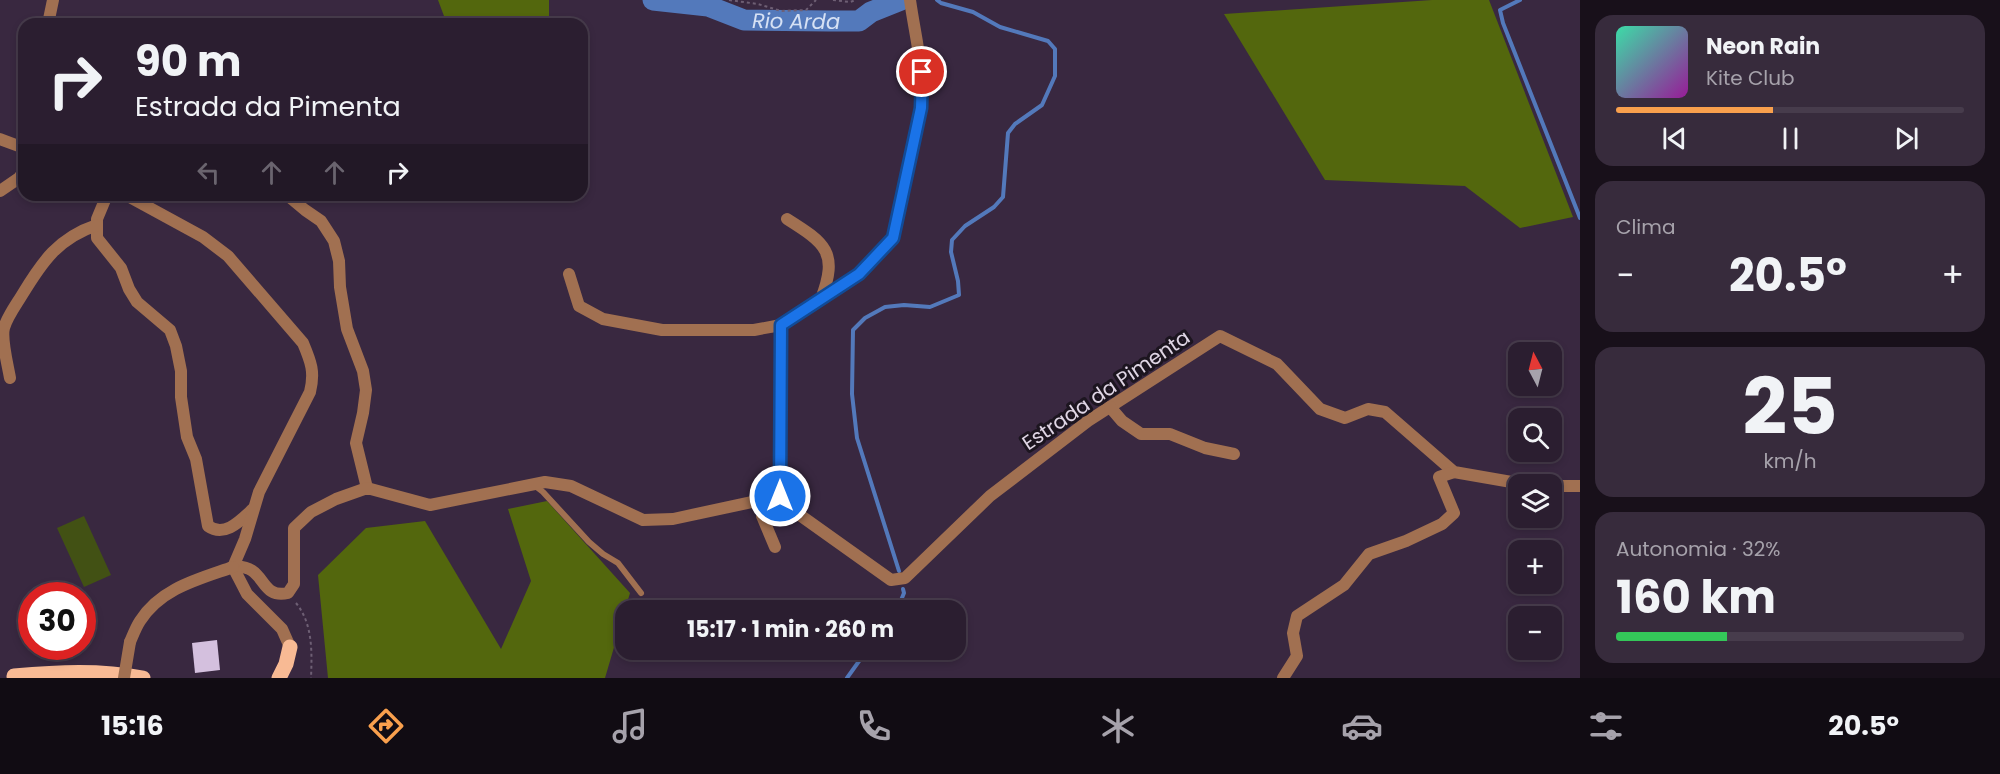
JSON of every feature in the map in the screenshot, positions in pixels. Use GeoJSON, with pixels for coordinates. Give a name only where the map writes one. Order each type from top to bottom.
{"type":"FeatureCollection","features":[{"type":"Feature","properties":{"kind":"main road"},"geometry":{"type":"LineString","coordinates":[[279,678],[290,647]]}},
{"type":"Feature","properties":{"kind":"main road"},"geometry":{"type":"LineString","coordinates":[[290,647],[293,656],[290,678]]}},
{"type":"Feature","properties":{"kind":"main road"},"geometry":{"type":"LineString","coordinates":[[8,677],[77,672],[142,678]]}},
{"type":"Feature","properties":{"kind":"main road"},"geometry":{"type":"LineString","coordinates":[[8,677],[77,678]]}},
{"type":"Feature","properties":{"kind":"street"},"geometry":{"type":"LineString","coordinates":[[49,18],[53,0]]}},
{"type":"Feature","properties":{"kind":"street"},"geometry":{"type":"LineString","coordinates":[[568,274],[579,306],[603,319],[662,330],[754,330],[781,325],[859,274],[893,238],[921,108],[922,72],[910,0]]}},
{"type":"Feature","properties":{"kind":"street"},"geometry":{"type":"LineString","coordinates":[[0,139],[18,146]]}},
{"type":"Feature","properties":{"kind":"street"},"geometry":{"type":"LineString","coordinates":[[0,190],[18,179]]}},
{"type":"Feature","properties":{"kind":"street"},"geometry":{"type":"LineString","coordinates":[[105,201],[98,219],[97,238],[121,268],[136,302],[170,330],[173,338],[181,371],[181,397],[187,437],[195,459],[208,526],[213,530],[229,528],[254,509]]}},
{"type":"Feature","properties":{"kind":"street"},"geometry":{"type":"LineString","coordinates":[[137,201],[203,237],[228,256],[303,343],[314,377],[310,392],[259,492],[245,539],[233,567]]}},
{"type":"Feature","properties":{"kind":"street"},"geometry":{"type":"LineString","coordinates":[[294,201],[321,221],[334,241],[339,261],[346,329],[363,371],[366,390],[356,444],[367,488]]}},
{"type":"Feature","properties":{"kind":"street"},"geometry":{"type":"LineString","coordinates":[[787,219],[818,239],[827,253],[829,272],[827,284],[820,299]]}},
{"type":"Feature","properties":{"kind":"street"},"geometry":{"type":"LineString","coordinates":[[10,378],[3,330],[13,310],[49,254],[81,230],[97,225]]}},
{"type":"Feature","properties":{"kind":"street"},"geometry":{"type":"LineString","coordinates":[[124,678],[130,642],[140,621],[157,600],[173,590],[233,567],[243,566],[253,569],[269,591],[281,595],[288,594],[294,584],[294,528],[311,512],[336,499],[367,488],[430,505],[544,482],[571,486],[643,520],[674,519],[780,496],[781,325]]}},
{"type":"Feature","properties":{"kind":"street","name":"Estrada da Pimenta"},"geometry":{"type":"LineString","coordinates":[[780,496],[797,513],[891,580],[905,578],[990,496],[1088,421],[1220,336],[1277,364],[1320,409],[1345,418],[1368,409],[1385,412],[1454,472]]}},
{"type":"Feature","properties":{"kind":"street"},"geometry":{"type":"LineString","coordinates":[[1110,407],[1122,421],[1141,434],[1170,434],[1205,448],[1234,454]]}},
{"type":"Feature","properties":{"kind":"street"},"geometry":{"type":"LineString","coordinates":[[1283,678],[1297,656],[1293,633],[1297,616],[1344,585],[1369,554],[1406,541],[1442,524],[1454,513],[1439,477],[1454,472],[1508,482]]}},
{"type":"Feature","properties":{"kind":"street"},"geometry":{"type":"LineString","coordinates":[[1562,486],[1580,486]]}},
{"type":"Feature","properties":{"kind":"street"},"geometry":{"type":"LineString","coordinates":[[766,499],[762,516],[775,547]]}},
{"type":"Feature","properties":{"kind":"street"},"geometry":{"type":"LineString","coordinates":[[233,567],[247,594],[282,629],[290,647]]}},
{"type":"Feature","properties":{"kind":"lane"},"geometry":{"type":"LineString","coordinates":[[534,484],[589,542],[618,563],[642,593]]}},
{"type":"Feature","properties":{"kind":"path"},"geometry":{"type":"LineString","coordinates":[[729,0],[758,4],[781,11],[806,10],[816,0]]}},
{"type":"Feature","properties":{"kind":"path"},"geometry":{"type":"LineString","coordinates":[[833,0],[850,2],[856,0]]}},
{"type":"Feature","properties":{"kind":"path"},"geometry":{"type":"LineString","coordinates":[[288,594],[306,620],[312,652],[311,678]]}},
{"type":"Feature","properties":{"kind":"green space"},"geometry":{"type":"Polygon","coordinates":[[[438,0],[549,0],[549,18],[445,18],[438,0]]]}},
{"type":"Feature","properties":{"kind":"green space"},"geometry":{"type":"Polygon","coordinates":[[[1432,0],[1489,0],[1573,217],[1520,228],[1465,186],[1325,180],[1224,14],[1432,0]]]}},
{"type":"Feature","properties":{"kind":"green space"},"geometry":{"type":"Polygon","coordinates":[[[547,501],[630,593],[628,600],[615,600],[615,644],[605,678],[328,678],[318,575],[366,528],[425,521],[501,649],[531,581],[508,509],[547,501]]]}},
{"type":"Feature","properties":{"kind":"green space"},"geometry":{"type":"Polygon","coordinates":[[[84,516],[111,575],[95,582],[82,582],[57,528],[84,516]]]}},
{"type":"Feature","properties":{"kind":"building"},"geometry":{"type":"Polygon","coordinates":[[[217,640],[220,670],[195,673],[192,643],[217,640]]]}},
{"type":"Feature","properties":{"kind":"waterway","name":"Rio Arda"},"geometry":{"type":"LineString","coordinates":[[653,0],[708,6],[744,20],[829,21],[859,21],[871,12],[901,0]]}},
{"type":"Feature","properties":{"kind":"waterway"},"geometry":{"type":"LineString","coordinates":[[899,571],[857,438],[852,394],[853,330],[865,318],[885,307],[904,305],[930,307],[959,295],[951,252],[952,240],[965,226],[994,207],[1003,197],[1008,133],[1015,124],[1042,105],[1055,76],[1055,49],[1048,41],[1000,27],[973,12],[937,0]]}},
{"type":"Feature","properties":{"kind":"waterway"},"geometry":{"type":"LineString","coordinates":[[1520,0],[1500,10],[1503,23],[1580,218]]}},
{"type":"Feature","properties":{"kind":"waterway"},"geometry":{"type":"LineString","coordinates":[[901,600],[903,589]]}},
{"type":"Feature","properties":{"kind":"waterway"},"geometry":{"type":"LineString","coordinates":[[847,678],[860,660]]}},
{"type":"Feature","properties":{"kind":"route"},"geometry":{"type":"LineString","coordinates":[[780,496],[781,325],[859,274],[893,238],[921,108],[922,72]]}}]}
